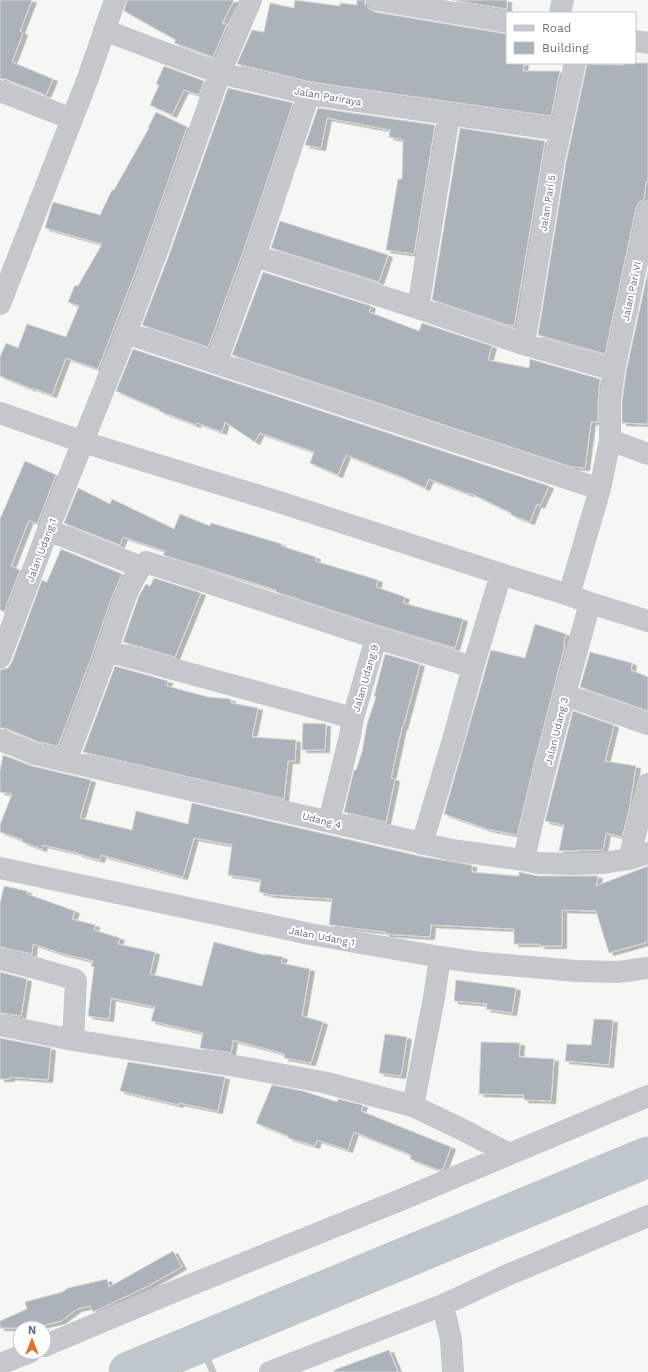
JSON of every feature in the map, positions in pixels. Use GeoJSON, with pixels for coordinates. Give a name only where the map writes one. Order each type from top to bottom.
{"type":"FeatureCollection","features":[{"type":"Feature","properties":{"kind":"street"},"geometry":{"type":"LineString","coordinates":[[0,304],[88,78],[115,0]]}},
{"type":"Feature","properties":{"kind":"street","name":"Jalan Udang 1"},"geometry":{"type":"LineString","coordinates":[[0,658],[48,530],[157,251],[220,73],[251,0]]}},
{"type":"Feature","properties":{"kind":"street"},"geometry":{"type":"LineString","coordinates":[[377,0],[506,22]]}},
{"type":"Feature","properties":{"kind":"street"},"geometry":{"type":"LineString","coordinates":[[560,12],[563,0]]}},
{"type":"Feature","properties":{"kind":"street","name":"Jalan Pariraya"},"geometry":{"type":"LineString","coordinates":[[104,30],[220,73],[309,94],[560,130]]}},
{"type":"Feature","properties":{"kind":"street"},"geometry":{"type":"LineString","coordinates":[[636,41],[648,43]]}},
{"type":"Feature","properties":{"kind":"street","name":"Jalan Pari 5"},"geometry":{"type":"LineString","coordinates":[[523,344],[560,130],[575,64]]}},
{"type":"Feature","properties":{"kind":"street"},"geometry":{"type":"LineString","coordinates":[[0,91],[72,119]]}},
{"type":"Feature","properties":{"kind":"street"},"geometry":{"type":"LineString","coordinates":[[216,363],[255,256],[309,94]]}},
{"type":"Feature","properties":{"kind":"street"},"geometry":{"type":"LineString","coordinates":[[418,308],[450,115]]}},
{"type":"Feature","properties":{"kind":"street","name":"Jalan Pari VI"},"geometry":{"type":"LineString","coordinates":[[569,594],[600,489],[610,440],[610,401],[614,370],[647,216]]}},
{"type":"Feature","properties":{"kind":"street"},"geometry":{"type":"LineString","coordinates":[[255,256],[418,308],[523,344],[614,370]]}},
{"type":"Feature","properties":{"kind":"street"},"geometry":{"type":"LineString","coordinates":[[126,333],[600,489]]}},
{"type":"Feature","properties":{"kind":"street"},"geometry":{"type":"LineString","coordinates":[[0,413],[83,442],[279,502],[501,574],[569,594],[590,603],[648,621]]}},
{"type":"Feature","properties":{"kind":"street"},"geometry":{"type":"LineString","coordinates":[[610,440],[648,454]]}},
{"type":"Feature","properties":{"kind":"street"},"geometry":{"type":"LineString","coordinates":[[48,530],[140,567]]}},
{"type":"Feature","properties":{"kind":"street"},"geometry":{"type":"LineString","coordinates":[[66,761],[107,652],[126,596],[140,567],[146,562],[376,638],[473,667]]}},
{"type":"Feature","properties":{"kind":"street"},"geometry":{"type":"LineString","coordinates":[[422,844],[501,574]]}},
{"type":"Feature","properties":{"kind":"street","name":"Jalan Udang 3"},"geometry":{"type":"LineString","coordinates":[[524,860],[565,695],[590,603]]}},
{"type":"Feature","properties":{"kind":"street","name":"Jalan Udang 9"},"geometry":{"type":"LineString","coordinates":[[330,821],[353,718],[376,638]]}},
{"type":"Feature","properties":{"kind":"street"},"geometry":{"type":"LineString","coordinates":[[107,652],[353,718]]}},
{"type":"Feature","properties":{"kind":"street"},"geometry":{"type":"LineString","coordinates":[[565,695],[648,724]]}},
{"type":"Feature","properties":{"kind":"street","name":"Udang 4"},"geometry":{"type":"LineString","coordinates":[[0,740],[35,754],[330,821],[368,832],[452,850],[538,863],[603,863],[638,856]]}},
{"type":"Feature","properties":{"kind":"street"},"geometry":{"type":"LineString","coordinates":[[638,856],[648,784]]}},
{"type":"Feature","properties":{"kind":"street","name":"Jalan Udang 1"},"geometry":{"type":"LineString","coordinates":[[0,868],[310,934],[440,957],[473,962],[576,971],[618,972],[648,968]]}},
{"type":"Feature","properties":{"kind":"street"},"geometry":{"type":"LineString","coordinates":[[414,1106],[440,957]]}},
{"type":"Feature","properties":{"kind":"street"},"geometry":{"type":"LineString","coordinates":[[0,959],[74,979],[76,981],[73,1040]]}},
{"type":"Feature","properties":{"kind":"street"},"geometry":{"type":"LineString","coordinates":[[0,1025],[73,1040],[241,1067],[327,1083],[414,1106],[509,1154]]}},
{"type":"Feature","properties":{"kind":"street"},"geometry":{"type":"LineString","coordinates":[[52,1343],[163,1296],[398,1202],[648,1096]]}},
{"type":"Feature","properties":{"kind":"street"},"geometry":{"type":"LineString","coordinates":[[272,1372],[444,1305],[503,1277],[648,1216]]}},
{"type":"Feature","properties":{"kind":"street"},"geometry":{"type":"LineString","coordinates":[[444,1305],[451,1340],[454,1372]]}},
{"type":"Feature","properties":{"kind":"street"},"geometry":{"type":"LineString","coordinates":[[0,1364],[12,1359]]}},
{"type":"Feature","properties":{"kind":"building"},"geometry":{"type":"Polygon","coordinates":[[[0,0],[32,0],[20,31],[23,33],[12,62],[53,79],[46,95],[5,79],[0,79],[0,0]]]}},
{"type":"Feature","properties":{"kind":"building"},"geometry":{"type":"Polygon","coordinates":[[[127,0],[234,0],[222,24],[227,24],[213,57],[174,43],[176,40],[124,11],[127,0]]]}},
{"type":"Feature","properties":{"kind":"building"},"geometry":{"type":"Polygon","coordinates":[[[295,0],[340,6],[340,3],[357,5],[357,0],[365,0],[365,5],[375,12],[506,34],[506,64],[524,64],[523,71],[560,71],[551,116],[311,82],[237,64],[252,30],[264,32],[270,3],[294,8],[295,0]]]}},
{"type":"Feature","properties":{"kind":"building"},"geometry":{"type":"Polygon","coordinates":[[[452,0],[507,0],[507,9],[452,0]]]}},
{"type":"Feature","properties":{"kind":"building"},"geometry":{"type":"Polygon","coordinates":[[[648,63],[648,182],[646,182],[644,199],[639,202],[636,208],[605,354],[538,335],[566,162],[587,64],[624,65],[648,63]]]}},
{"type":"Feature","properties":{"kind":"building"},"geometry":{"type":"Polygon","coordinates":[[[164,66],[204,81],[199,95],[184,90],[172,115],[150,105],[159,85],[156,84],[164,66]]]}},
{"type":"Feature","properties":{"kind":"building"},"geometry":{"type":"Polygon","coordinates":[[[228,88],[293,103],[243,252],[208,347],[142,325],[169,255],[228,88]]]}},
{"type":"Feature","properties":{"kind":"building"},"geometry":{"type":"Polygon","coordinates":[[[318,108],[435,125],[414,254],[386,250],[398,179],[402,179],[403,140],[389,137],[390,130],[327,118],[321,148],[305,145],[318,108]]]}},
{"type":"Feature","properties":{"kind":"building"},"geometry":{"type":"Polygon","coordinates":[[[156,112],[187,127],[145,247],[98,369],[66,358],[52,395],[32,389],[0,376],[0,357],[6,343],[18,348],[27,324],[66,337],[79,306],[68,302],[75,285],[78,286],[102,244],[45,228],[53,202],[100,215],[112,190],[114,190],[149,128],[156,112]]]}},
{"type":"Feature","properties":{"kind":"building"},"geometry":{"type":"Polygon","coordinates":[[[460,128],[545,141],[514,326],[432,300],[460,128]]]}},
{"type":"Feature","properties":{"kind":"building"},"geometry":{"type":"Polygon","coordinates":[[[280,221],[388,255],[379,282],[271,248],[280,221]]]}},
{"type":"Feature","properties":{"kind":"building"},"geometry":{"type":"Polygon","coordinates":[[[648,271],[648,424],[622,423],[622,402],[626,372],[648,271]]]}},
{"type":"Feature","properties":{"kind":"building"},"geometry":{"type":"Polygon","coordinates":[[[263,272],[371,306],[369,312],[419,331],[422,323],[492,346],[488,360],[529,368],[530,359],[600,379],[598,422],[591,422],[585,468],[572,467],[232,355],[263,272]]]}},
{"type":"Feature","properties":{"kind":"building"},"geometry":{"type":"Polygon","coordinates":[[[133,349],[549,486],[540,506],[537,504],[530,522],[511,515],[511,513],[470,493],[469,494],[429,479],[425,488],[402,477],[346,455],[338,475],[310,463],[314,452],[260,433],[255,442],[225,422],[222,432],[197,423],[196,425],[159,411],[160,410],[116,391],[133,349]]]}},
{"type":"Feature","properties":{"kind":"building"},"geometry":{"type":"Polygon","coordinates":[[[25,461],[56,475],[37,524],[29,520],[11,566],[20,570],[4,612],[0,610],[0,519],[25,461]]]}},
{"type":"Feature","properties":{"kind":"building"},"geometry":{"type":"Polygon","coordinates":[[[78,488],[110,504],[112,499],[174,529],[180,514],[210,526],[211,523],[282,544],[281,546],[316,557],[315,561],[378,580],[376,587],[405,597],[403,603],[463,619],[455,648],[380,626],[276,592],[276,590],[163,555],[165,551],[123,537],[120,545],[64,523],[78,488]]]}},
{"type":"Feature","properties":{"kind":"building"},"geometry":{"type":"Polygon","coordinates":[[[61,549],[122,574],[111,599],[90,661],[58,746],[39,742],[5,728],[0,728],[0,670],[8,668],[12,662],[42,580],[47,582],[61,549]]]}},
{"type":"Feature","properties":{"kind":"building"},"geometry":{"type":"Polygon","coordinates":[[[154,578],[201,593],[175,657],[123,642],[139,596],[146,584],[150,586],[154,578]]]}},
{"type":"Feature","properties":{"kind":"building"},"geometry":{"type":"Polygon","coordinates":[[[535,624],[566,634],[563,645],[565,645],[517,835],[487,829],[444,814],[491,650],[525,658],[535,624]]]}},
{"type":"Feature","properties":{"kind":"building"},"geometry":{"type":"Polygon","coordinates":[[[590,652],[632,663],[631,670],[648,677],[648,711],[580,687],[590,652]]]}},
{"type":"Feature","properties":{"kind":"building"},"geometry":{"type":"Polygon","coordinates":[[[385,654],[420,664],[402,727],[391,778],[395,779],[386,822],[344,812],[354,770],[356,770],[362,752],[367,724],[376,697],[374,696],[385,654]]]}},
{"type":"Feature","properties":{"kind":"building"},"geometry":{"type":"Polygon","coordinates":[[[115,666],[168,681],[167,686],[208,697],[231,699],[231,703],[258,708],[252,737],[296,740],[295,761],[288,761],[284,799],[83,752],[115,666]]]}},
{"type":"Feature","properties":{"kind":"building"},"geometry":{"type":"Polygon","coordinates":[[[573,711],[614,725],[605,761],[636,766],[629,810],[622,837],[606,833],[603,850],[559,851],[564,825],[545,821],[573,711]]]}},
{"type":"Feature","properties":{"kind":"building"},"geometry":{"type":"Polygon","coordinates":[[[303,723],[326,724],[325,750],[302,750],[303,723]]]}},
{"type":"Feature","properties":{"kind":"building"},"geometry":{"type":"Polygon","coordinates":[[[3,755],[32,766],[91,780],[80,818],[132,830],[136,811],[188,824],[192,803],[419,856],[472,865],[472,872],[519,876],[519,872],[538,876],[598,876],[596,886],[648,866],[648,942],[609,953],[596,911],[562,910],[562,946],[514,944],[514,929],[431,925],[430,937],[385,934],[385,932],[329,925],[332,899],[272,895],[259,892],[261,880],[228,875],[232,845],[194,838],[183,877],[101,855],[100,860],[43,845],[42,849],[22,842],[23,840],[0,832],[0,825],[12,794],[0,792],[0,771],[3,755]]]}},
{"type":"Feature","properties":{"kind":"building"},"geometry":{"type":"Polygon","coordinates":[[[4,886],[27,891],[27,894],[75,911],[72,919],[95,925],[94,930],[120,938],[118,944],[155,952],[150,974],[202,986],[214,942],[264,955],[283,957],[281,963],[310,969],[302,1016],[323,1022],[311,1063],[284,1058],[285,1054],[233,1040],[231,1053],[200,1048],[203,1033],[151,1021],[155,1007],[111,998],[109,1019],[88,1016],[94,967],[91,966],[93,961],[60,953],[33,944],[32,954],[0,947],[0,904],[4,886]]]}},
{"type":"Feature","properties":{"kind":"building"},"geometry":{"type":"Polygon","coordinates":[[[0,972],[27,979],[21,1016],[0,1013],[0,972]]]}},
{"type":"Feature","properties":{"kind":"building"},"geometry":{"type":"Polygon","coordinates":[[[456,980],[516,988],[512,1013],[486,1009],[487,1004],[454,1001],[456,980]]]}},
{"type":"Feature","properties":{"kind":"building"},"geometry":{"type":"Polygon","coordinates":[[[594,1019],[613,1020],[609,1065],[565,1061],[567,1044],[591,1045],[594,1019]]]}},
{"type":"Feature","properties":{"kind":"building"},"geometry":{"type":"Polygon","coordinates":[[[385,1034],[407,1037],[401,1076],[379,1073],[385,1034]]]}},
{"type":"Feature","properties":{"kind":"building"},"geometry":{"type":"Polygon","coordinates":[[[0,1038],[51,1048],[48,1080],[10,1077],[10,1079],[0,1079],[0,1038]]]}},
{"type":"Feature","properties":{"kind":"building"},"geometry":{"type":"Polygon","coordinates":[[[481,1042],[520,1043],[519,1057],[554,1059],[551,1101],[524,1100],[524,1095],[479,1094],[481,1042]]]}},
{"type":"Feature","properties":{"kind":"building"},"geometry":{"type":"Polygon","coordinates":[[[128,1062],[225,1077],[218,1111],[179,1103],[179,1105],[120,1091],[128,1062]]]}},
{"type":"Feature","properties":{"kind":"building"},"geometry":{"type":"Polygon","coordinates":[[[272,1085],[303,1091],[337,1102],[338,1099],[363,1105],[361,1111],[451,1147],[443,1169],[439,1170],[410,1159],[411,1155],[354,1132],[348,1150],[317,1140],[315,1146],[288,1138],[288,1136],[256,1123],[272,1085]]]}},
{"type":"Feature","properties":{"kind":"building"},"geometry":{"type":"Polygon","coordinates":[[[173,1251],[182,1267],[146,1287],[93,1312],[90,1306],[77,1309],[61,1321],[52,1323],[52,1320],[12,1320],[12,1328],[0,1328],[0,1321],[27,1309],[25,1302],[62,1292],[68,1288],[107,1279],[109,1287],[173,1251]]]}},
{"type":"Feature","properties":{"kind":"building"},"geometry":{"type":"Polygon","coordinates":[[[389,1350],[398,1372],[335,1372],[334,1370],[389,1350]]]}},
{"type":"Feature","properties":{"kind":"waterway"},"geometry":{"type":"LineString","coordinates":[[129,1372],[648,1157]]}},
{"type":"Feature","properties":{"kind":"waterway"},"geometry":{"type":"LineString","coordinates":[[200,1343],[213,1372]]}}]}
